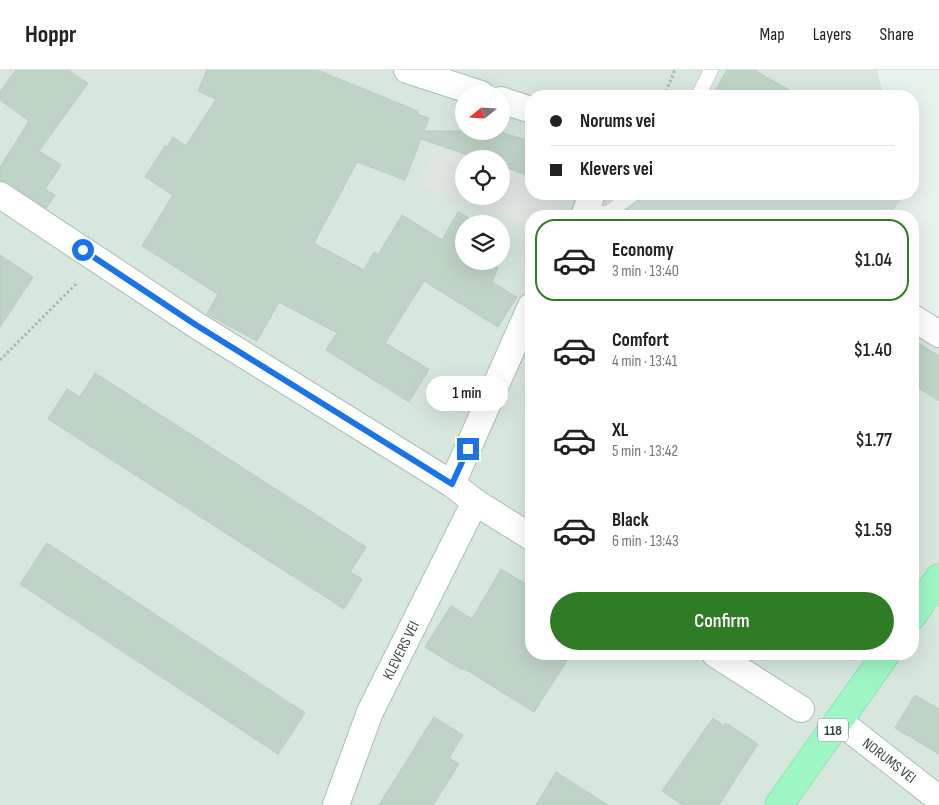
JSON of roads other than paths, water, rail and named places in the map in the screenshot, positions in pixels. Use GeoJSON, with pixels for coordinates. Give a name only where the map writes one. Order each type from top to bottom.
{"type":"FeatureCollection","features":[{"type":"Feature","properties":{"kind":"main road"},"geometry":{"type":"LineString","coordinates":[[919,606],[939,578]]}},
{"type":"Feature","properties":{"kind":"main road","name":"118"},"geometry":{"type":"LineString","coordinates":[[779,805],[882,660]]}},
{"type":"Feature","properties":{"kind":"street"},"geometry":{"type":"LineString","coordinates":[[407,70],[455,86]]}},
{"type":"Feature","properties":{"kind":"street"},"geometry":{"type":"LineString","coordinates":[[510,103],[525,108]]}},
{"type":"Feature","properties":{"kind":"street"},"geometry":{"type":"LineString","coordinates":[[0,196],[196,325],[452,484],[475,502],[525,533]]}},
{"type":"Feature","properties":{"kind":"street"},"geometry":{"type":"LineString","coordinates":[[452,484],[525,320]]}},
{"type":"Feature","properties":{"kind":"street"},"geometry":{"type":"LineString","coordinates":[[919,321],[939,334]]}},
{"type":"Feature","properties":{"kind":"street","name":"KLEVERS VEI"},"geometry":{"type":"LineString","coordinates":[[336,805],[370,712],[475,502]]}},
{"type":"Feature","properties":{"kind":"street"},"geometry":{"type":"LineString","coordinates":[[724,660],[801,709]]}},
{"type":"Feature","properties":{"kind":"street","name":"NORUMS VEI"},"geometry":{"type":"LineString","coordinates":[[839,722],[939,799]]}},
{"type":"Feature","properties":{"kind":"lane"},"geometry":{"type":"LineString","coordinates":[[701,90],[711,70]]}},
{"type":"Feature","properties":{"kind":"lane"},"geometry":{"type":"LineString","coordinates":[[612,210],[626,200]]}}]}
